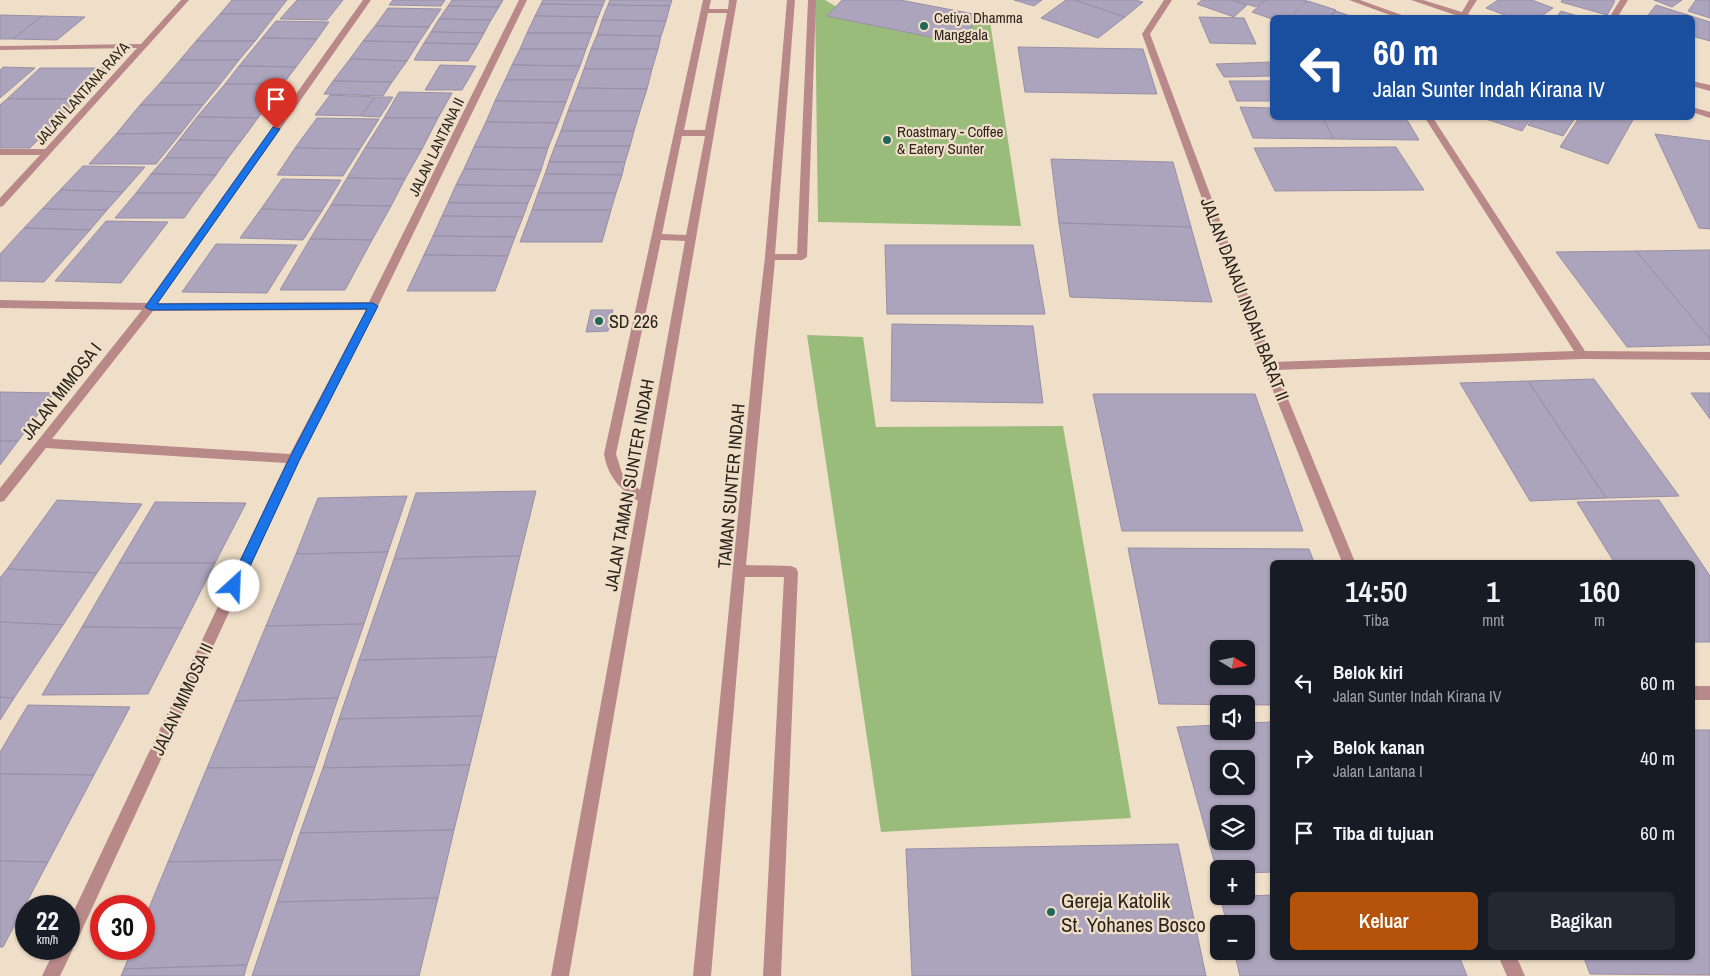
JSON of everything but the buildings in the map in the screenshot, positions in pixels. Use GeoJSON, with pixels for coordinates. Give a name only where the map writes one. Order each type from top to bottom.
{"type":"FeatureCollection","features":[{"type":"Feature","properties":{"kind":"street","name":"JALAN LANTANA RAYA"},"geometry":{"type":"LineString","coordinates":[[0,204],[184,0]]}},
{"type":"Feature","properties":{"kind":"street","name":"JALAN MIMOSA I"},"geometry":{"type":"LineString","coordinates":[[0,497],[150,307],[367,0]]}},
{"type":"Feature","properties":{"kind":"street","name":"JALAN LANTANA II"},"geometry":{"type":"LineString","coordinates":[[373,306],[523,0]]}},
{"type":"Feature","properties":{"kind":"street","name":"TAMAN SUNTER INDAH"},"geometry":{"type":"LineString","coordinates":[[702,976],[760,342],[770,257],[791,0]]}},
{"type":"Feature","properties":{"kind":"street"},"geometry":{"type":"LineString","coordinates":[[770,257],[802,257],[812,0]]}},
{"type":"Feature","properties":{"kind":"street","name":"JALAN DANAU INDAH BARAT II"},"geometry":{"type":"LineString","coordinates":[[1168,0],[1146,34],[1269,366],[1347,560]]}},
{"type":"Feature","properties":{"kind":"street"},"geometry":{"type":"LineString","coordinates":[[1353,0],[1398,15]]}},
{"type":"Feature","properties":{"kind":"street"},"geometry":{"type":"LineString","coordinates":[[1415,0],[1464,14],[1473,0]]}},
{"type":"Feature","properties":{"kind":"street"},"geometry":{"type":"LineString","coordinates":[[1615,15],[1624,0]]}},
{"type":"Feature","properties":{"kind":"street"},"geometry":{"type":"LineString","coordinates":[[644,499],[619,482],[612,469],[610,454],[706,5],[732,5]]}},
{"type":"Feature","properties":{"kind":"street","name":"JALAN TAMAN SUNTER INDAH"},"geometry":{"type":"LineString","coordinates":[[560,976],[732,5]]}},
{"type":"Feature","properties":{"kind":"street"},"geometry":{"type":"LineString","coordinates":[[0,48],[143,46]]}},
{"type":"Feature","properties":{"kind":"street"},"geometry":{"type":"LineString","coordinates":[[1695,84],[1710,88]]}},
{"type":"Feature","properties":{"kind":"street"},"geometry":{"type":"LineString","coordinates":[[1695,110],[1710,115]]}},
{"type":"Feature","properties":{"kind":"street"},"geometry":{"type":"LineString","coordinates":[[1430,120],[1582,354]]}},
{"type":"Feature","properties":{"kind":"street"},"geometry":{"type":"LineString","coordinates":[[678,133],[709,133]]}},
{"type":"Feature","properties":{"kind":"street"},"geometry":{"type":"LineString","coordinates":[[0,152],[46,152]]}},
{"type":"Feature","properties":{"kind":"street"},"geometry":{"type":"LineString","coordinates":[[655,237],[691,238]]}},
{"type":"Feature","properties":{"kind":"street"},"geometry":{"type":"LineString","coordinates":[[0,304],[150,307],[373,306]]}},
{"type":"Feature","properties":{"kind":"street","name":"JALAN MIMOSA II"},"geometry":{"type":"LineString","coordinates":[[80,916],[294,459],[373,306]]}},
{"type":"Feature","properties":{"kind":"street"},"geometry":{"type":"LineString","coordinates":[[1269,366],[1582,354],[1710,356]]}},
{"type":"Feature","properties":{"kind":"street"},"geometry":{"type":"LineString","coordinates":[[42,443],[294,459]]}},
{"type":"Feature","properties":{"kind":"street"},"geometry":{"type":"LineString","coordinates":[[740,571],[791,572],[772,976]]}},
{"type":"Feature","properties":{"kind":"street"},"geometry":{"type":"LineString","coordinates":[[1695,693],[1710,693]]}},
{"type":"Feature","properties":{"kind":"street"},"geometry":{"type":"LineString","coordinates":[[51,976],[59,960]]}},
{"type":"Feature","properties":{"kind":"street"},"geometry":{"type":"LineString","coordinates":[[1509,960],[1516,976]]}},
{"type":"Feature","properties":{"kind":"green space"},"geometry":{"type":"Polygon","coordinates":[[[815,0],[825,0],[854,17],[989,15],[1021,226],[818,222],[815,0]]]}},
{"type":"Feature","properties":{"kind":"green space"},"geometry":{"type":"Polygon","coordinates":[[[807,335],[863,337],[876,427],[1063,426],[1131,818],[881,832],[807,335]]]}},
{"type":"Feature","properties":{"kind":"place","name":"Cetiya Dhamma Manggala"},"geometry":{"type":"Point","coordinates":[924,26]}},
{"type":"Feature","properties":{"kind":"place","name":"Roastmary - Coffee & Eatery Sunter"},"geometry":{"type":"Point","coordinates":[887,140]}},
{"type":"Feature","properties":{"kind":"place","name":"SD 226"},"geometry":{"type":"Point","coordinates":[599,321]}},
{"type":"Feature","properties":{"kind":"place","name":"Gereja Katolik St. Yohanes Bosco"},"geometry":{"type":"Point","coordinates":[1051,912]}},
{"type":"Feature","properties":{"kind":"route"},"geometry":{"type":"LineString","coordinates":[[234,586],[294,459],[373,306],[150,307],[276,129]]}}]}
